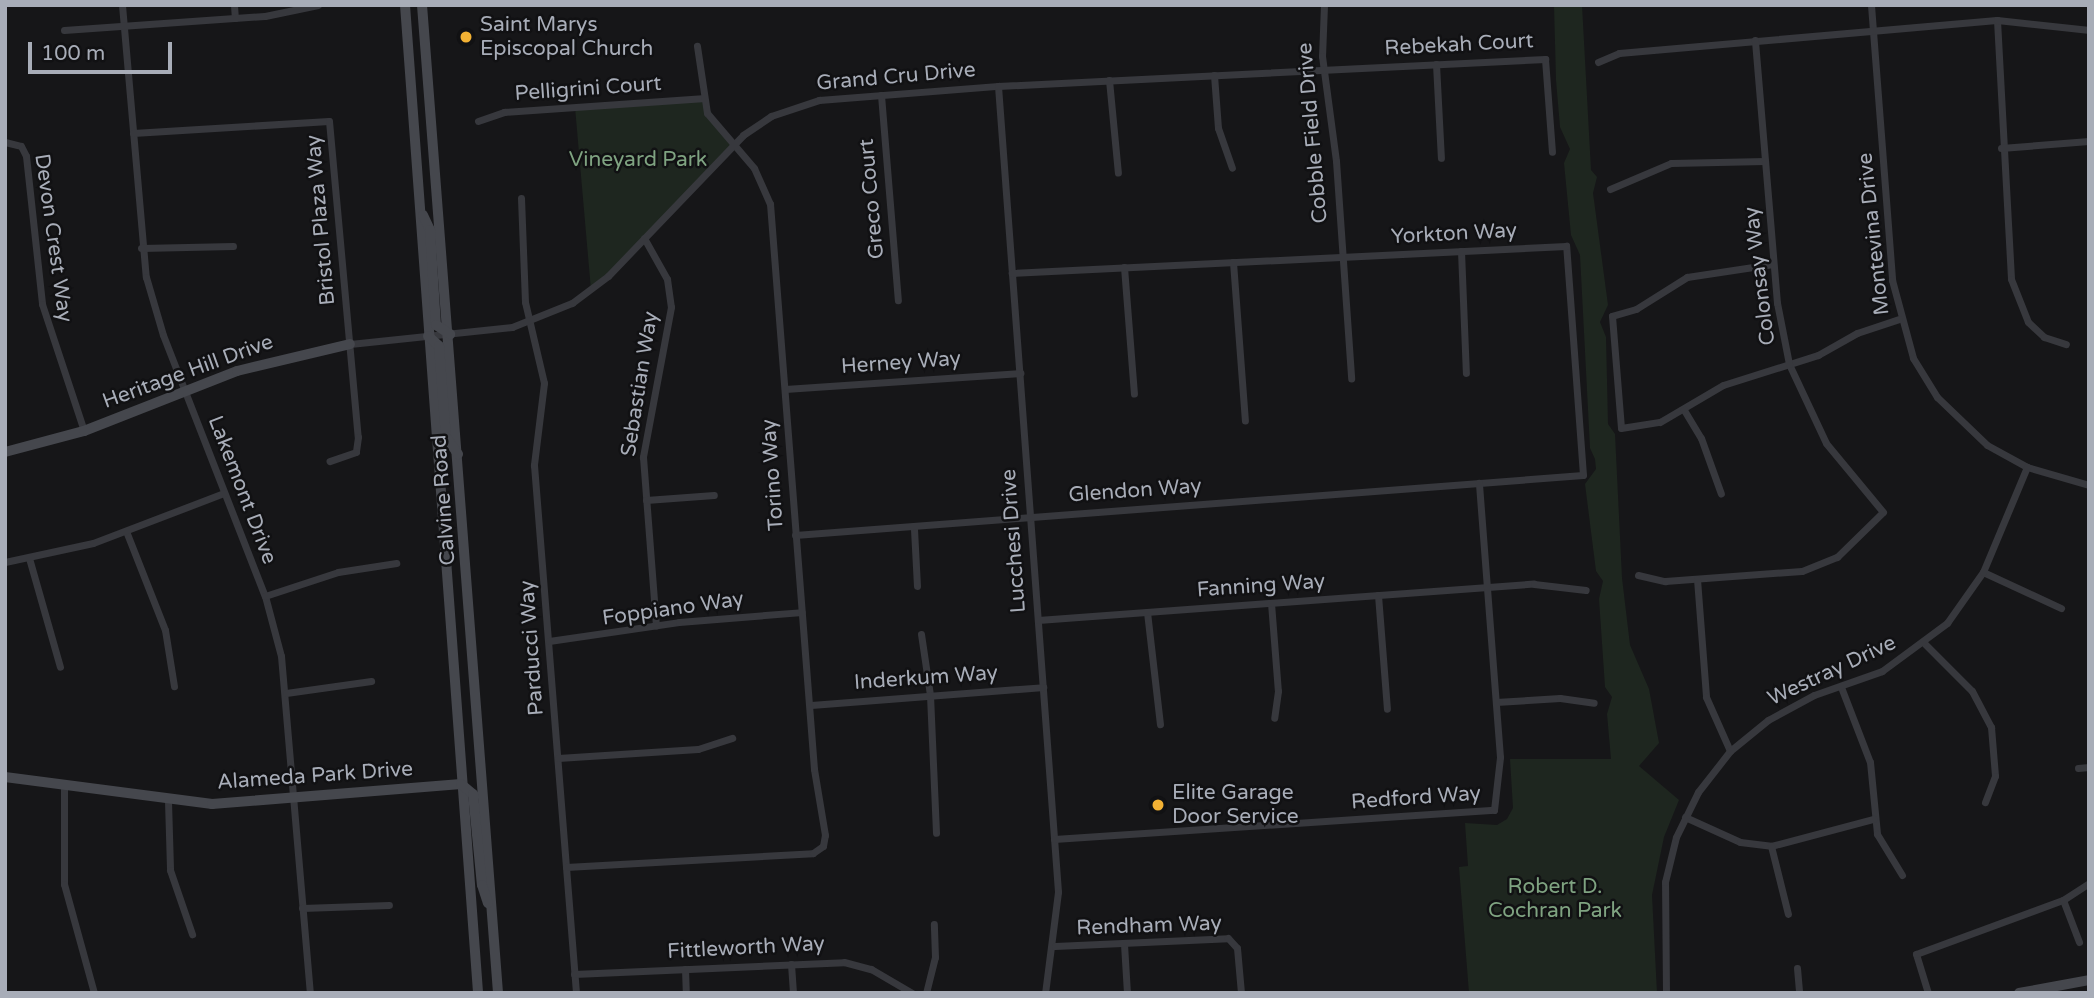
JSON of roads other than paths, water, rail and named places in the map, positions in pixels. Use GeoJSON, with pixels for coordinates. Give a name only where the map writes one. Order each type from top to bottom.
{"type":"FeatureCollection","features":[{"type":"Feature","properties":{"kind":"main road","name":"Calvine Road"},"geometry":{"type":"LineString","coordinates":[[405,5],[478,993]]}},
{"type":"Feature","properties":{"kind":"main road","name":"Calvine Road"},"geometry":{"type":"LineString","coordinates":[[422,5],[460,456],[498,993]]}},
{"type":"Feature","properties":{"kind":"main road"},"geometry":{"type":"LineString","coordinates":[[419,206],[430,230],[436,325],[450,334]]}},
{"type":"Feature","properties":{"kind":"main road"},"geometry":{"type":"LineString","coordinates":[[428,336],[439,346],[446,437],[460,456]]}},
{"type":"Feature","properties":{"kind":"main road","name":"Heritage Hill Drive"},"geometry":{"type":"LineString","coordinates":[[5,452],[84,430],[279,358],[350,344]]}},
{"type":"Feature","properties":{"kind":"main road","name":"Alameda Park Drive"},"geometry":{"type":"LineString","coordinates":[[5,777],[64,782],[168,801],[294,800],[461,784]]}},
{"type":"Feature","properties":{"kind":"main road"},"geometry":{"type":"LineString","coordinates":[[461,784],[473,794],[482,886],[493,915]]}},
{"type":"Feature","properties":{"kind":"main road"},"geometry":{"type":"LineString","coordinates":[[2019,993],[2089,980]]}},
{"type":"Feature","properties":{"kind":"street","name":"Lakemont Drive"},"geometry":{"type":"LineString","coordinates":[[122,5],[141,248],[153,306],[265,596],[286,693],[310,993]]}},
{"type":"Feature","properties":{"kind":"street"},"geometry":{"type":"LineString","coordinates":[[234,5],[235,18]]}},
{"type":"Feature","properties":{"kind":"street"},"geometry":{"type":"LineString","coordinates":[[64,30],[312,11],[318,5]]}},
{"type":"Feature","properties":{"kind":"street","name":"Cobble Field Drive"},"geometry":{"type":"LineString","coordinates":[[1324,5],[1324,69],[1351,379]]}},
{"type":"Feature","properties":{"kind":"street","name":"Montevina Drive"},"geometry":{"type":"LineString","coordinates":[[1871,5],[1899,319],[1924,378],[1952,415],[1987,445],[2027,467],[2089,485]]}},
{"type":"Feature","properties":{"kind":"street"},"geometry":{"type":"LineString","coordinates":[[1997,20],[2001,148],[2015,295],[2035,330],[2066,344]]}},
{"type":"Feature","properties":{"kind":"street"},"geometry":{"type":"LineString","coordinates":[[1598,62],[1619,53],[1997,20],[2089,30]]}},
{"type":"Feature","properties":{"kind":"street","name":"Colonsay Way"},"geometry":{"type":"LineString","coordinates":[[1697,579],[1814,568],[1847,548],[1884,512],[1826,443],[1789,364],[1773,264],[1755,40]]}},
{"type":"Feature","properties":{"kind":"street","name":"Torino Way"},"geometry":{"type":"LineString","coordinates":[[566,867],[813,853],[823,846],[794,535],[770,204],[754,168],[715,126],[702,98],[697,46]]}},
{"type":"Feature","properties":{"kind":"street","name":"Rebekah Court"},"geometry":{"type":"LineString","coordinates":[[1324,69],[1545,59],[1552,152]]}},
{"type":"Feature","properties":{"kind":"street"},"geometry":{"type":"LineString","coordinates":[[1436,64],[1441,158]]}},
{"type":"Feature","properties":{"kind":"street","name":"Grand Cru Drive"},"geometry":{"type":"LineString","coordinates":[[428,336],[530,322],[591,290],[732,145],[788,108],[881,95],[998,86],[1324,69]]}},
{"type":"Feature","properties":{"kind":"street"},"geometry":{"type":"LineString","coordinates":[[1214,75],[1219,128],[1232,168]]}},
{"type":"Feature","properties":{"kind":"street"},"geometry":{"type":"LineString","coordinates":[[1109,80],[1118,173]]}},
{"type":"Feature","properties":{"kind":"street","name":"Lucchesi Drive"},"geometry":{"type":"LineString","coordinates":[[998,86],[1054,839],[1055,946],[1045,993]]}},
{"type":"Feature","properties":{"kind":"street","name":"Greco Court"},"geometry":{"type":"LineString","coordinates":[[881,95],[898,300]]}},
{"type":"Feature","properties":{"kind":"street","name":"Pelligrini Court"},"geometry":{"type":"LineString","coordinates":[[478,121],[504,112],[702,98]]}},
{"type":"Feature","properties":{"kind":"street","name":"Bristol Plaza Way"},"geometry":{"type":"LineString","coordinates":[[133,133],[329,121],[350,344]]}},
{"type":"Feature","properties":{"kind":"street"},"geometry":{"type":"LineString","coordinates":[[2001,148],[2089,141]]}},
{"type":"Feature","properties":{"kind":"street","name":"Devon Crest Way"},"geometry":{"type":"LineString","coordinates":[[5,142],[21,146],[26,156],[42,303],[84,430]]}},
{"type":"Feature","properties":{"kind":"street"},"geometry":{"type":"LineString","coordinates":[[1610,189],[1671,163],[1765,161]]}},
{"type":"Feature","properties":{"kind":"street","name":"Parducci Way"},"geometry":{"type":"LineString","coordinates":[[521,198],[530,322],[544,383],[534,451],[576,993]]}},
{"type":"Feature","properties":{"kind":"street","name":"Sebastian Way"},"geometry":{"type":"LineString","coordinates":[[644,238],[664,272],[671,307],[644,443],[656,625]]}},
{"type":"Feature","properties":{"kind":"street"},"geometry":{"type":"LineString","coordinates":[[141,248],[233,246]]}},
{"type":"Feature","properties":{"kind":"street","name":"Yorkton Way"},"geometry":{"type":"LineString","coordinates":[[1012,273],[1566,246],[1583,475],[1479,483]]}},
{"type":"Feature","properties":{"kind":"street"},"geometry":{"type":"LineString","coordinates":[[1461,251],[1466,373]]}},
{"type":"Feature","properties":{"kind":"street"},"geometry":{"type":"LineString","coordinates":[[1233,262],[1245,421]]}},
{"type":"Feature","properties":{"kind":"street"},"geometry":{"type":"LineString","coordinates":[[1773,264],[1700,272],[1636,309],[1612,316],[1621,428],[1660,422],[1723,385],[1789,364],[1899,319]]}},
{"type":"Feature","properties":{"kind":"street"},"geometry":{"type":"LineString","coordinates":[[1124,267],[1133,394]]}},
{"type":"Feature","properties":{"kind":"street","name":"Heritage Hill Drive"},"geometry":{"type":"LineString","coordinates":[[350,344],[428,336]]}},
{"type":"Feature","properties":{"kind":"street"},"geometry":{"type":"LineString","coordinates":[[330,461],[356,452],[350,344]]}},
{"type":"Feature","properties":{"kind":"street","name":"Herney Way"},"geometry":{"type":"LineString","coordinates":[[785,389],[1020,373]]}},
{"type":"Feature","properties":{"kind":"street"},"geometry":{"type":"LineString","coordinates":[[1684,410],[1701,438],[1721,495]]}},
{"type":"Feature","properties":{"kind":"street","name":"Westray Drive"},"geometry":{"type":"LineString","coordinates":[[1667,993],[1662,907],[1670,858],[1685,817],[1730,751],[1790,707],[1882,671],[1925,644],[1960,608],[1983,572],[2027,467]]}},
{"type":"Feature","properties":{"kind":"street","name":"Glendon Way"},"geometry":{"type":"LineString","coordinates":[[794,535],[914,528],[1030,516],[1479,483]]}},
{"type":"Feature","properties":{"kind":"street","name":"Redford Way"},"geometry":{"type":"LineString","coordinates":[[1054,839],[1494,810],[1499,797],[1496,702],[1479,483]]}},
{"type":"Feature","properties":{"kind":"street"},"geometry":{"type":"LineString","coordinates":[[5,562],[126,531],[224,492]]}},
{"type":"Feature","properties":{"kind":"street"},"geometry":{"type":"LineString","coordinates":[[646,500],[714,495]]}},
{"type":"Feature","properties":{"kind":"street"},"geometry":{"type":"LineString","coordinates":[[914,528],[917,586]]}},
{"type":"Feature","properties":{"kind":"street"},"geometry":{"type":"LineString","coordinates":[[126,531],[165,630],[174,686]]}},
{"type":"Feature","properties":{"kind":"street"},"geometry":{"type":"LineString","coordinates":[[29,558],[60,667]]}},
{"type":"Feature","properties":{"kind":"street"},"geometry":{"type":"LineString","coordinates":[[265,596],[338,572],[396,563]]}},
{"type":"Feature","properties":{"kind":"street"},"geometry":{"type":"LineString","coordinates":[[1983,572],[2061,608]]}},
{"type":"Feature","properties":{"kind":"street"},"geometry":{"type":"LineString","coordinates":[[1638,575],[1665,581],[1697,579],[1706,697],[1730,751]]}},
{"type":"Feature","properties":{"kind":"street","name":"Fanning Way"},"geometry":{"type":"LineString","coordinates":[[1038,620],[1487,587],[1545,584],[1586,590]]}},
{"type":"Feature","properties":{"kind":"street"},"geometry":{"type":"LineString","coordinates":[[1378,595],[1387,709]]}},
{"type":"Feature","properties":{"kind":"street"},"geometry":{"type":"LineString","coordinates":[[1271,603],[1278,691],[1274,718]]}},
{"type":"Feature","properties":{"kind":"street","name":"Foppiano Way"},"geometry":{"type":"LineString","coordinates":[[549,641],[656,625],[802,612]]}},
{"type":"Feature","properties":{"kind":"street"},"geometry":{"type":"LineString","coordinates":[[1147,612],[1160,724]]}},
{"type":"Feature","properties":{"kind":"street"},"geometry":{"type":"LineString","coordinates":[[921,634],[930,695],[936,833]]}},
{"type":"Feature","properties":{"kind":"street"},"geometry":{"type":"LineString","coordinates":[[1925,644],[1972,691],[1992,727],[1995,776],[1985,802]]}},
{"type":"Feature","properties":{"kind":"street"},"geometry":{"type":"LineString","coordinates":[[286,693],[371,681]]}},
{"type":"Feature","properties":{"kind":"street","name":"Inderkum Way"},"geometry":{"type":"LineString","coordinates":[[811,705],[1043,687]]}},
{"type":"Feature","properties":{"kind":"street"},"geometry":{"type":"LineString","coordinates":[[1841,687],[1870,762],[1873,819],[1883,847],[1902,875]]}},
{"type":"Feature","properties":{"kind":"street"},"geometry":{"type":"LineString","coordinates":[[1496,702],[1560,698],[1594,703]]}},
{"type":"Feature","properties":{"kind":"street"},"geometry":{"type":"LineString","coordinates":[[558,758],[698,750],[732,738]]}},
{"type":"Feature","properties":{"kind":"street"},"geometry":{"type":"LineString","coordinates":[[2078,768],[2089,767]]}},
{"type":"Feature","properties":{"kind":"street"},"geometry":{"type":"LineString","coordinates":[[64,782],[64,884],[94,993]]}},
{"type":"Feature","properties":{"kind":"street"},"geometry":{"type":"LineString","coordinates":[[168,801],[170,870],[192,934]]}},
{"type":"Feature","properties":{"kind":"street"},"geometry":{"type":"LineString","coordinates":[[1685,817],[1740,842],[1771,846],[1873,819]]}},
{"type":"Feature","properties":{"kind":"street"},"geometry":{"type":"LineString","coordinates":[[1771,846],[1788,914]]}},
{"type":"Feature","properties":{"kind":"street"},"geometry":{"type":"LineString","coordinates":[[1928,993],[1916,954],[2063,900],[2089,883]]}},
{"type":"Feature","properties":{"kind":"street"},"geometry":{"type":"LineString","coordinates":[[2063,900],[2079,942]]}},
{"type":"Feature","properties":{"kind":"street"},"geometry":{"type":"LineString","coordinates":[[302,908],[389,905]]}},
{"type":"Feature","properties":{"kind":"street"},"geometry":{"type":"LineString","coordinates":[[926,993],[935,957],[934,924]]}},
{"type":"Feature","properties":{"kind":"street","name":"Rendham Way"},"geometry":{"type":"LineString","coordinates":[[1055,946],[1228,938],[1237,948],[1241,993]]}},
{"type":"Feature","properties":{"kind":"street"},"geometry":{"type":"LineString","coordinates":[[1124,944],[1127,993]]}},
{"type":"Feature","properties":{"kind":"street"},"geometry":{"type":"LineString","coordinates":[[791,964],[793,993]]}},
{"type":"Feature","properties":{"kind":"street","name":"Fittleworth Way"},"geometry":{"type":"LineString","coordinates":[[574,974],[791,964],[857,964],[912,993]]}},
{"type":"Feature","properties":{"kind":"street"},"geometry":{"type":"LineString","coordinates":[[1797,968],[1799,993]]}},
{"type":"Feature","properties":{"kind":"street"},"geometry":{"type":"LineString","coordinates":[[685,969],[686,993]]}},
{"type":"Feature","properties":{"kind":"place","name":"Saint Marys Episcopal Church"},"geometry":{"type":"Point","coordinates":[466,37]}},
{"type":"Feature","properties":{"kind":"place","name":"Elite Garage Door Service"},"geometry":{"type":"Point","coordinates":[1158,805]}},
{"type":"Feature","properties":{"kind":"park label","name":"Vineyard Park"},"geometry":{"type":"Point","coordinates":[638,160]}},
{"type":"Feature","properties":{"kind":"park label","name":"Robert D. Cochran Park"},"geometry":{"type":"Point","coordinates":[1555,899]}}]}
